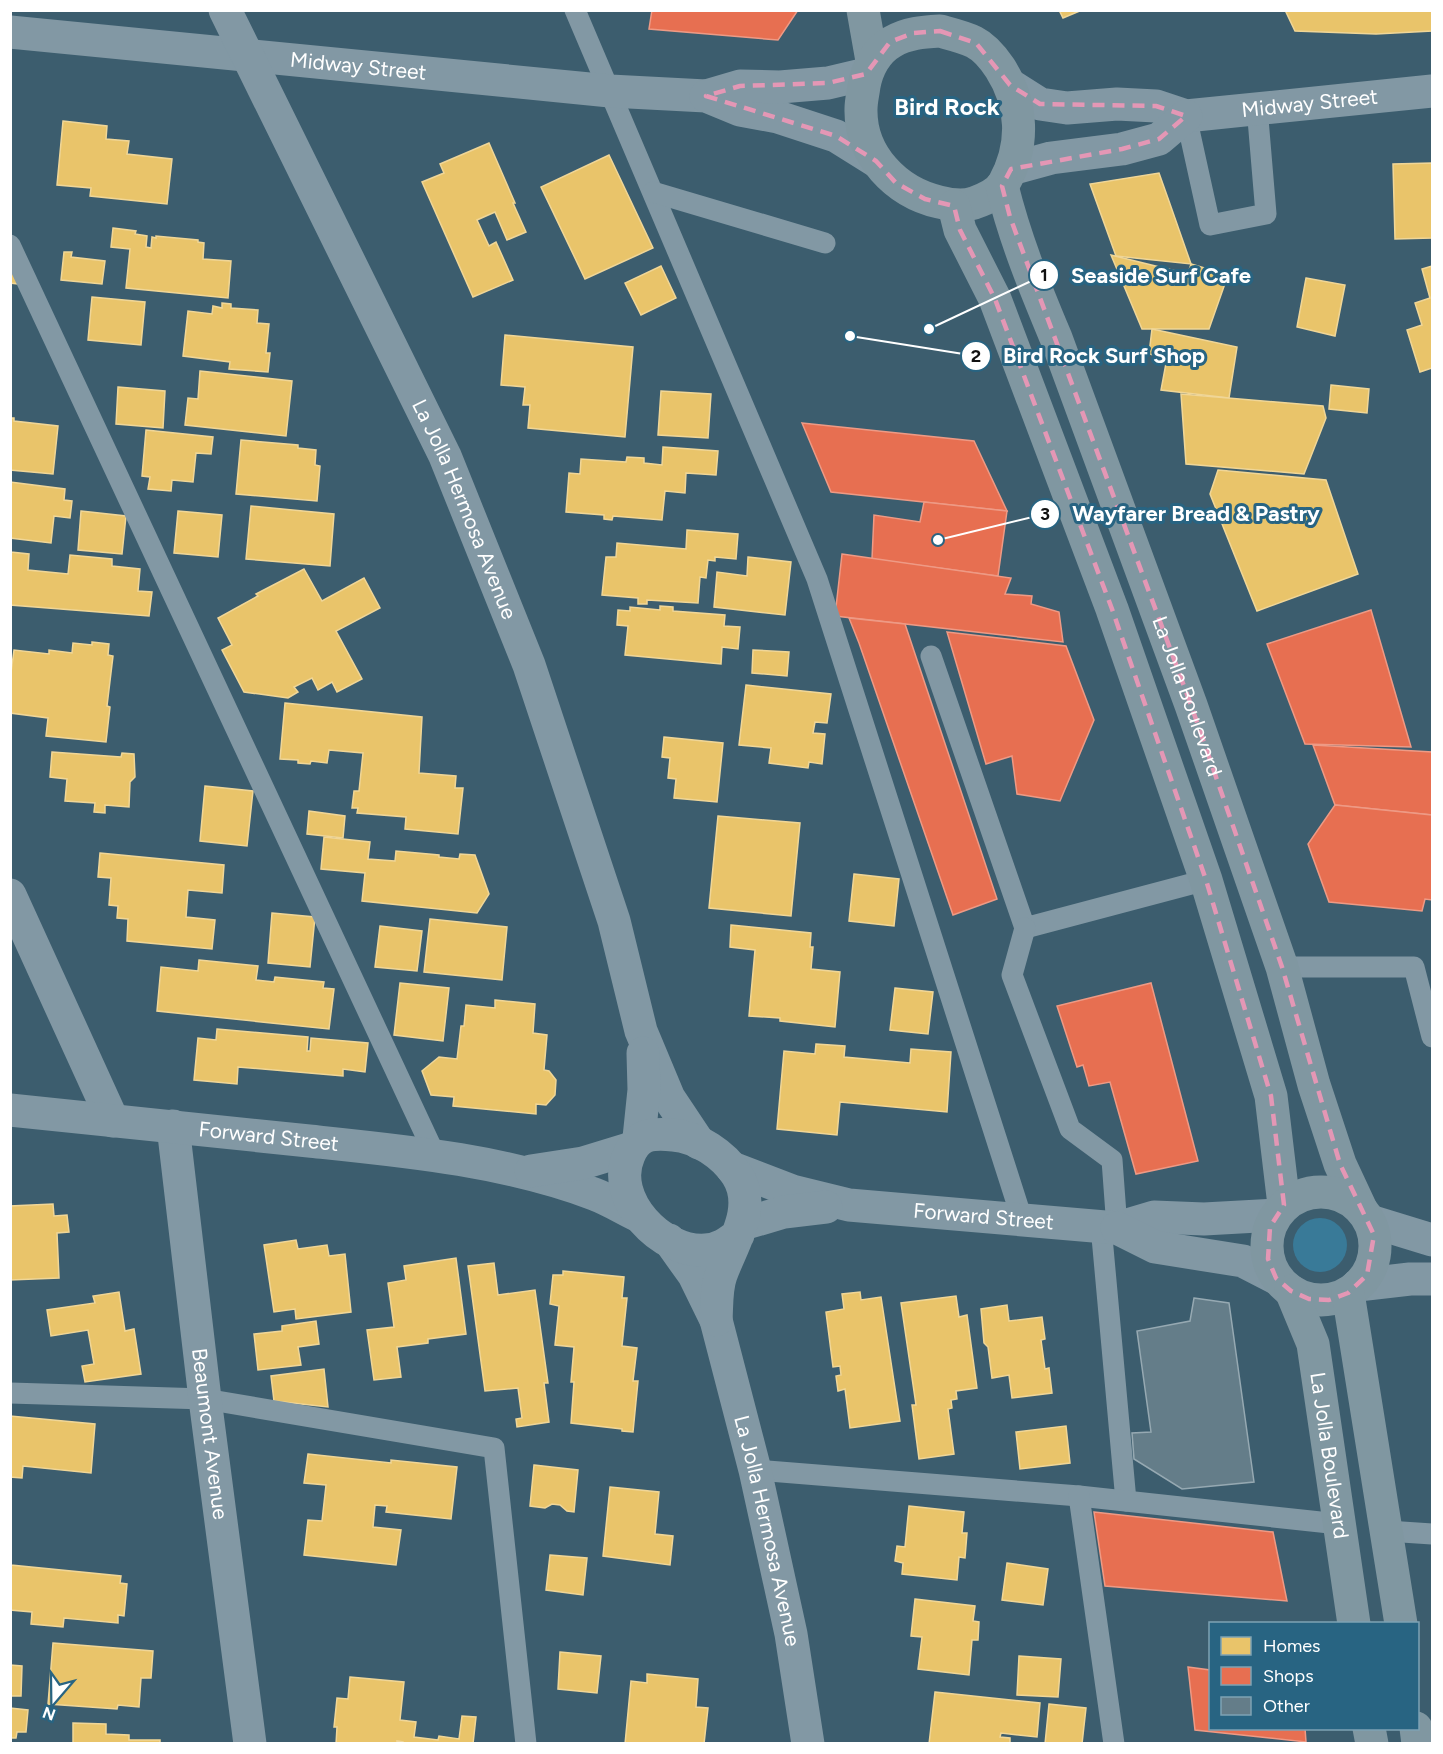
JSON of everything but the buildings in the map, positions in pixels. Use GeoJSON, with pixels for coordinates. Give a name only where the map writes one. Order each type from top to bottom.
{"type":"FeatureCollection","features":[{"type":"Feature","properties":{"kind":"main road"},"geometry":{"type":"LineString","coordinates":[[863,10],[869,68],[861,109],[864,134],[876,161],[896,183],[925,199],[954,206],[969,205],[988,198],[1006,177],[1018,151],[1020,124],[1010,85],[995,61],[976,43],[932,21],[913,33],[890,42],[869,68]]}},
{"type":"Feature","properties":{"kind":"main road","name":"La Jolla Boulevard"},"geometry":{"type":"LineString","coordinates":[[1006,177],[1010,217],[1191,705],[1282,967],[1314,1085],[1340,1164],[1365,1215]]}},
{"type":"Feature","properties":{"kind":"main road","name":"La Jolla Boulevard"},"geometry":{"type":"LineString","coordinates":[[954,206],[960,230],[995,299],[1112,609],[1206,880],[1271,1096],[1280,1210]]}},
{"type":"Feature","properties":{"kind":"main road"},"geometry":{"type":"LineString","coordinates":[[1314,1192],[1331,1193],[1348,1199],[1365,1215],[1374,1235],[1375,1250],[1367,1275],[1353,1289],[1329,1300],[1309,1299],[1284,1284],[1268,1259],[1266,1242],[1280,1210],[1298,1197],[1314,1192]]}},
{"type":"Feature","properties":{"kind":"main road","name":"La Jolla Boulevard"},"geometry":{"type":"LineString","coordinates":[[1284,1284],[1313,1344],[1354,1622]]}},
{"type":"Feature","properties":{"kind":"main road","name":"La Jolla Boulevard"},"geometry":{"type":"LineString","coordinates":[[1353,1289],[1401,1622]]}},
{"type":"Feature","properties":{"kind":"street","name":"La Jolla Hermosa Avenue"},"geometry":{"type":"LineString","coordinates":[[225,10],[445,456],[529,665],[614,921],[641,1030],[669,1098],[699,1143]]}},
{"type":"Feature","properties":{"kind":"street","name":"Midway Street"},"geometry":{"type":"LineString","coordinates":[[10,32],[610,91],[706,96],[740,86],[780,87],[816,84],[869,68]]}},
{"type":"Feature","properties":{"kind":"street","name":"Midway Street"},"geometry":{"type":"LineString","coordinates":[[1010,85],[1040,104],[1067,108],[1117,104],[1156,106],[1186,116],[1432,91]]}},
{"type":"Feature","properties":{"kind":"street","name":"Midway Street"},"geometry":{"type":"LineString","coordinates":[[706,96],[740,110],[778,117],[836,136],[876,161]]}},
{"type":"Feature","properties":{"kind":"street"},"geometry":{"type":"LineString","coordinates":[[1006,177],[1052,158],[1122,149],[1159,139],[1186,116]]}},
{"type":"Feature","properties":{"kind":"street"},"geometry":{"type":"LineString","coordinates":[[10,895],[113,1121]]}},
{"type":"Feature","properties":{"kind":"street","name":"La Jolla Hermosa Avenue"},"geometry":{"type":"LineString","coordinates":[[636,1143],[644,1090],[641,1030]]}},
{"type":"Feature","properties":{"kind":"street","name":"Forward Street"},"geometry":{"type":"LineString","coordinates":[[10,1110],[435,1155],[523,1173],[596,1195],[639,1216]]}},
{"type":"Feature","properties":{"kind":"street","name":"Beaumont Avenue"},"geometry":{"type":"LineString","coordinates":[[173,1126],[205,1399],[250,1743]]}},
{"type":"Feature","properties":{"kind":"street"},"geometry":{"type":"LineString","coordinates":[[659,1134],[678,1135],[699,1143],[718,1154],[732,1168],[741,1181],[744,1196],[740,1230],[727,1245],[705,1251],[684,1247],[669,1240],[639,1216],[631,1204],[624,1185],[625,1164],[636,1143],[659,1134]]}},
{"type":"Feature","properties":{"kind":"street","name":"Forward Street"},"geometry":{"type":"LineString","coordinates":[[523,1173],[583,1163],[636,1143]]}},
{"type":"Feature","properties":{"kind":"street","name":"Forward Street"},"geometry":{"type":"LineString","coordinates":[[732,1168],[792,1191],[849,1205],[1109,1227],[1155,1246],[1243,1261],[1284,1284]]}},
{"type":"Feature","properties":{"kind":"street","name":"Forward Street"},"geometry":{"type":"LineString","coordinates":[[740,1230],[784,1212],[849,1205]]}},
{"type":"Feature","properties":{"kind":"street","name":"Forward Street"},"geometry":{"type":"LineString","coordinates":[[1109,1227],[1154,1217],[1203,1219],[1280,1210]]}},
{"type":"Feature","properties":{"kind":"street"},"geometry":{"type":"LineString","coordinates":[[1365,1215],[1432,1240]]}},
{"type":"Feature","properties":{"kind":"street","name":"La Jolla Hermosa Avenue"},"geometry":{"type":"LineString","coordinates":[[716,1320],[720,1277],[740,1230]]}},
{"type":"Feature","properties":{"kind":"street","name":"La Jolla Hermosa Avenue"},"geometry":{"type":"LineString","coordinates":[[669,1240],[694,1275],[716,1320],[755,1470],[791,1634],[808,1743]]}},
{"type":"Feature","properties":{"kind":"street"},"geometry":{"type":"LineString","coordinates":[[1353,1289],[1410,1279],[1432,1279]]}},
{"type":"Feature","properties":{"kind":"lane"},"geometry":{"type":"LineString","coordinates":[[575,10],[817,579],[1022,1219]]}},
{"type":"Feature","properties":{"kind":"lane"},"geometry":{"type":"LineString","coordinates":[[1186,116],[1210,225],[1266,214],[1257,107]]}},
{"type":"Feature","properties":{"kind":"lane"},"geometry":{"type":"LineString","coordinates":[[653,192],[825,243]]}},
{"type":"Feature","properties":{"kind":"lane"},"geometry":{"type":"LineString","coordinates":[[10,245],[435,1155]]}},
{"type":"Feature","properties":{"kind":"lane"},"geometry":{"type":"LineString","coordinates":[[931,656],[1025,928],[1012,975],[1070,1129],[1112,1160],[1109,1227],[1126,1501]]}},
{"type":"Feature","properties":{"kind":"lane"},"geometry":{"type":"LineString","coordinates":[[1025,928],[1206,880]]}},
{"type":"Feature","properties":{"kind":"lane"},"geometry":{"type":"LineString","coordinates":[[1282,967],[1414,967],[1432,1037]]}},
{"type":"Feature","properties":{"kind":"lane"},"geometry":{"type":"LineString","coordinates":[[10,1393],[205,1399],[494,1448],[526,1743]]}},
{"type":"Feature","properties":{"kind":"lane"},"geometry":{"type":"LineString","coordinates":[[755,1470],[1079,1496],[1339,1524]]}},
{"type":"Feature","properties":{"kind":"lane"},"geometry":{"type":"LineString","coordinates":[[1079,1496],[1114,1743]]}},
{"type":"Feature","properties":{"kind":"lane"},"geometry":{"type":"LineString","coordinates":[[1388,1531],[1432,1534]]}},
{"type":"Feature","properties":{"kind":"highlighted area"},"geometry":{"type":"Polygon","coordinates":[[[940,31],[976,43],[1010,85],[1040,104],[1156,106],[1186,116],[1159,139],[1122,149],[1011,169],[1002,186],[1010,217],[1191,705],[1282,967],[1340,1164],[1374,1235],[1367,1275],[1348,1293],[1329,1300],[1309,1299],[1291,1291],[1276,1278],[1268,1259],[1270,1227],[1284,1205],[1271,1096],[1206,880],[1112,609],[995,299],[960,230],[954,206],[925,199],[896,183],[876,161],[836,136],[706,96],[740,86],[828,83],[866,74],[890,42],[913,33],[940,31]]]}},
{"type":"Feature","properties":{"kind":"shaded area"},"geometry":{"type":"Polygon","coordinates":[[[1315,1218],[1325,1218],[1335,1222],[1343,1230],[1347,1245],[1343,1260],[1335,1268],[1325,1272],[1315,1272],[1305,1268],[1297,1260],[1293,1250],[1293,1240],[1297,1230],[1305,1222],[1315,1218]]]}},
{"type":"Feature","properties":{"kind":"place","name":"Seaside Surf Cafe"},"geometry":{"type":"Point","coordinates":[929,329]}},
{"type":"Feature","properties":{"kind":"place","name":"Bird Rock Surf Shop"},"geometry":{"type":"Point","coordinates":[850,336]}},
{"type":"Feature","properties":{"kind":"place","name":"Wayfarer Bread & Pastry"},"geometry":{"type":"Point","coordinates":[938,540]}},
{"type":"Feature","properties":{"kind":"district","name":"Bird Rock"},"geometry":{"type":"Point","coordinates":[947,107]}}]}
